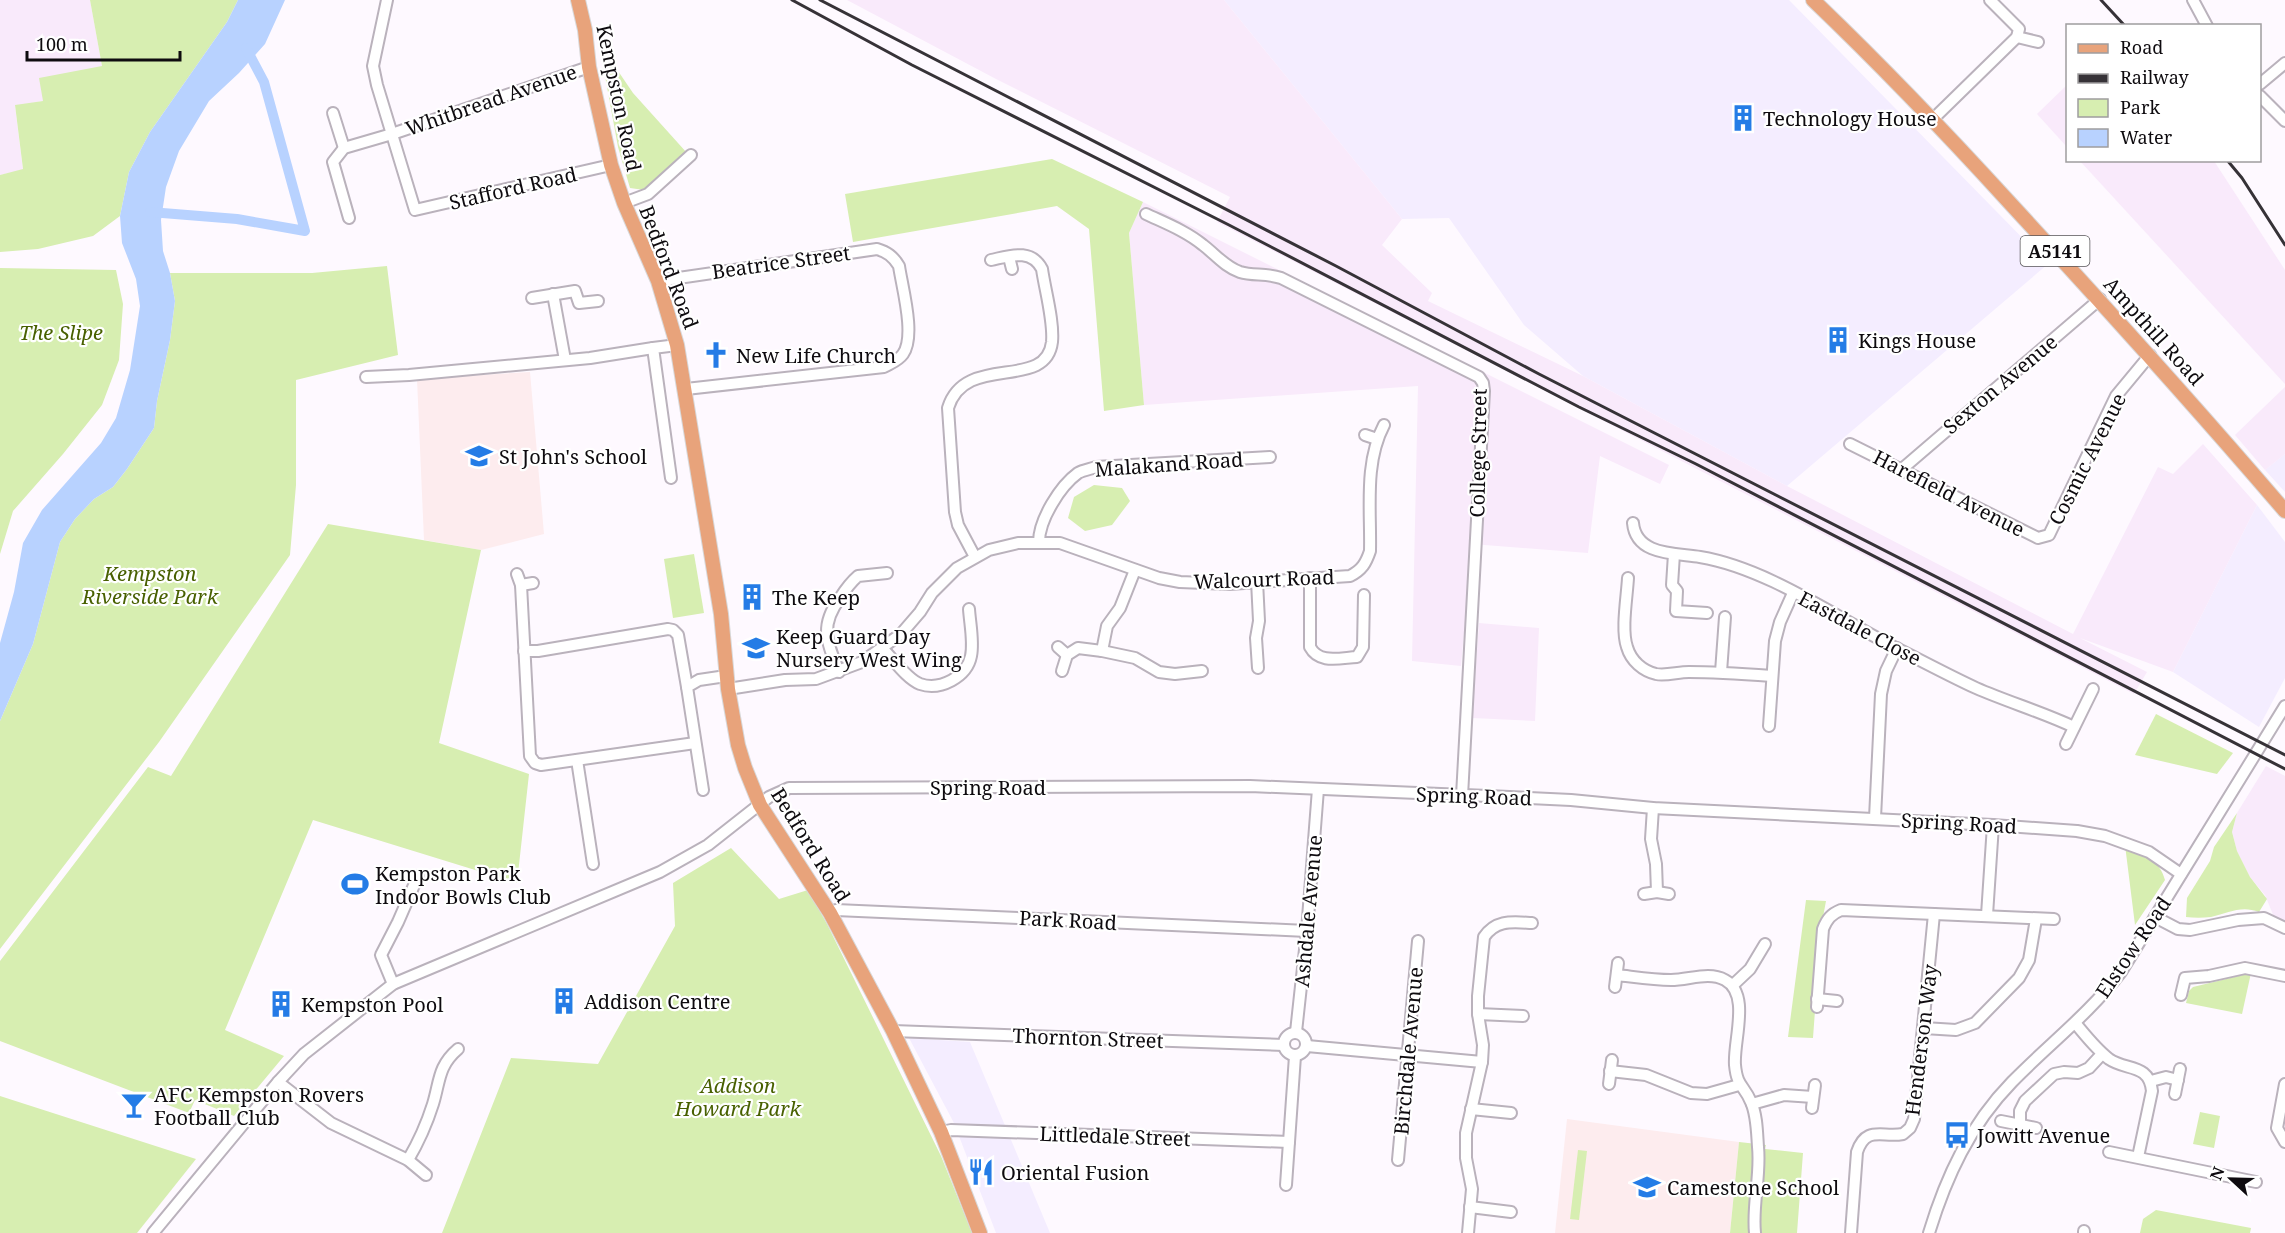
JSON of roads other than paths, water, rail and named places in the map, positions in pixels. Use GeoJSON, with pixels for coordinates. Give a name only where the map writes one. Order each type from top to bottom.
{"type":"FeatureCollection","features":[{"type":"Feature","properties":{"kind":"main road","name":"Kempston Road"},"geometry":{"type":"LineString","coordinates":[[578,0],[589,67],[611,165],[624,203]]}},
{"type":"Feature","properties":{"kind":"main road","name":"Ampthill Road"},"geometry":{"type":"LineString","coordinates":[[1814,0],[1868,52],[2100,299],[2285,511]]}},
{"type":"Feature","properties":{"kind":"main road","name":"Bedford Road"},"geometry":{"type":"LineString","coordinates":[[624,203],[658,281],[677,345],[721,614],[727,683],[738,745],[760,805],[830,913],[893,1031],[941,1132],[980,1233]]}},
{"type":"Feature","properties":{"kind":"street"},"geometry":{"type":"LineString","coordinates":[[387,0],[373,66],[392,134]]}},
{"type":"Feature","properties":{"kind":"street"},"geometry":{"type":"LineString","coordinates":[[1932,120],[2017,37],[2019,29],[1990,0]]}},
{"type":"Feature","properties":{"kind":"street"},"geometry":{"type":"LineString","coordinates":[[2193,0],[2206,24]]}},
{"type":"Feature","properties":{"kind":"street"},"geometry":{"type":"LineString","coordinates":[[2017,37],[2038,42]]}},
{"type":"Feature","properties":{"kind":"street"},"geometry":{"type":"LineString","coordinates":[[2261,82],[2285,63]]}},
{"type":"Feature","properties":{"kind":"street","name":"Whitbread Avenue"},"geometry":{"type":"LineString","coordinates":[[344,148],[589,67]]}},
{"type":"Feature","properties":{"kind":"street"},"geometry":{"type":"LineString","coordinates":[[2261,98],[2285,121]]}},
{"type":"Feature","properties":{"kind":"street"},"geometry":{"type":"LineString","coordinates":[[333,113],[344,148],[333,162],[350,218]]}},
{"type":"Feature","properties":{"kind":"street","name":"Stafford Road"},"geometry":{"type":"LineString","coordinates":[[392,134],[415,210],[611,165]]}},
{"type":"Feature","properties":{"kind":"street"},"geometry":{"type":"LineString","coordinates":[[624,203],[648,194],[691,155]]}},
{"type":"Feature","properties":{"kind":"street","name":"College Street"},"geometry":{"type":"LineString","coordinates":[[1146,214],[1203,244],[1223,263],[1238,272],[1268,274],[1281,278],[1479,377],[1483,383],[1462,796]]}},
{"type":"Feature","properties":{"kind":"street","name":"Beatrice Street"},"geometry":{"type":"LineString","coordinates":[[658,281],[877,249],[885,251],[894,258],[898,266],[909,340],[905,352],[898,360],[884,367],[686,389]]}},
{"type":"Feature","properties":{"kind":"street"},"geometry":{"type":"LineString","coordinates":[[975,557],[958,525],[955,512],[948,408],[952,395],[970,380],[1034,367],[1048,353],[1052,343],[1042,269],[1038,261],[1031,256],[1021,254],[991,260]]}},
{"type":"Feature","properties":{"kind":"street"},"geometry":{"type":"LineString","coordinates":[[1009,256],[1012,269]]}},
{"type":"Feature","properties":{"kind":"street"},"geometry":{"type":"LineString","coordinates":[[532,297],[575,291],[579,303],[598,301]]}},
{"type":"Feature","properties":{"kind":"street"},"geometry":{"type":"LineString","coordinates":[[553,294],[565,360]]}},
{"type":"Feature","properties":{"kind":"street","name":"Sexton Avenue"},"geometry":{"type":"LineString","coordinates":[[1902,469],[2100,299]]}},
{"type":"Feature","properties":{"kind":"street","name":"Bedford Road"},"geometry":{"type":"LineString","coordinates":[[366,377],[565,360],[677,345]]}},
{"type":"Feature","properties":{"kind":"street"},"geometry":{"type":"LineString","coordinates":[[653,348],[671,478]]}},
{"type":"Feature","properties":{"kind":"street","name":"Cosmic Avenue"},"geometry":{"type":"LineString","coordinates":[[2049,535],[2116,396],[2150,355]]}},
{"type":"Feature","properties":{"kind":"street","name":"Walcourt Road"},"geometry":{"type":"LineString","coordinates":[[687,687],[699,680],[727,683],[816,679],[862,662],[901,634],[943,580],[989,550],[1018,543],[1060,543],[1159,578],[1203,584],[1350,576],[1366,563],[1370,551],[1371,464],[1377,439],[1384,425]]}},
{"type":"Feature","properties":{"kind":"street"},"geometry":{"type":"LineString","coordinates":[[1365,435],[1377,439]]}},
{"type":"Feature","properties":{"kind":"street","name":"Harefield Avenue"},"geometry":{"type":"LineString","coordinates":[[1850,444],[2038,538],[2049,535]]}},
{"type":"Feature","properties":{"kind":"street","name":"Malakand Road"},"geometry":{"type":"LineString","coordinates":[[1039,542],[1042,520],[1067,484],[1079,473],[1096,467],[1270,457]]}},
{"type":"Feature","properties":{"kind":"street","name":"Eastdale Close"},"geometry":{"type":"LineString","coordinates":[[1633,523],[1636,534],[1647,538],[1656,551],[1714,559],[1737,566],[1763,577],[1977,688],[2043,712],[2074,727]]}},
{"type":"Feature","properties":{"kind":"street"},"geometry":{"type":"LineString","coordinates":[[1674,554],[1672,585],[1677,591],[1676,611],[1707,614]]}},
{"type":"Feature","properties":{"kind":"street"},"geometry":{"type":"LineString","coordinates":[[1102,651],[1107,626],[1120,608],[1135,570]]}},
{"type":"Feature","properties":{"kind":"street"},"geometry":{"type":"LineString","coordinates":[[839,672],[826,633],[828,616],[858,576],[873,579],[886,573]]}},
{"type":"Feature","properties":{"kind":"street"},"geometry":{"type":"LineString","coordinates":[[517,574],[521,585],[530,756],[535,763],[541,765],[695,743]]}},
{"type":"Feature","properties":{"kind":"street"},"geometry":{"type":"LineString","coordinates":[[1628,578],[1621,597],[1626,646],[1637,664],[1645,670],[1662,674],[1721,672],[1772,676]]}},
{"type":"Feature","properties":{"kind":"street"},"geometry":{"type":"LineString","coordinates":[[1310,579],[1310,646],[1314,655],[1323,659],[1357,657],[1363,648],[1364,595]]}},
{"type":"Feature","properties":{"kind":"street"},"geometry":{"type":"LineString","coordinates":[[1257,581],[1258,668]]}},
{"type":"Feature","properties":{"kind":"street"},"geometry":{"type":"LineString","coordinates":[[521,585],[533,583]]}},
{"type":"Feature","properties":{"kind":"street"},"geometry":{"type":"LineString","coordinates":[[1769,726],[1775,641],[1780,622],[1793,593]]}},
{"type":"Feature","properties":{"kind":"street"},"geometry":{"type":"LineString","coordinates":[[883,649],[909,677],[919,684],[931,686],[945,684],[957,678],[971,658],[969,609]]}},
{"type":"Feature","properties":{"kind":"street"},"geometry":{"type":"LineString","coordinates":[[1721,672],[1725,617]]}},
{"type":"Feature","properties":{"kind":"street"},"geometry":{"type":"LineString","coordinates":[[524,651],[538,651],[668,628],[673,630],[678,635],[703,790]]}},
{"type":"Feature","properties":{"kind":"street"},"geometry":{"type":"LineString","coordinates":[[1058,647],[1067,655]]}},
{"type":"Feature","properties":{"kind":"street"},"geometry":{"type":"LineString","coordinates":[[1062,671],[1067,655],[1078,648],[1135,658],[1175,680],[1202,671]]}},
{"type":"Feature","properties":{"kind":"street"},"geometry":{"type":"LineString","coordinates":[[1875,818],[1881,694],[1886,671],[1897,648]]}},
{"type":"Feature","properties":{"kind":"street"},"geometry":{"type":"LineString","coordinates":[[2066,744],[2093,689]]}},
{"type":"Feature","properties":{"kind":"street","name":"Elstow Road"},"geometry":{"type":"LineString","coordinates":[[1929,1233],[1943,1189],[1968,1137],[2010,1083],[2100,1000],[2155,917],[2285,706]]}},
{"type":"Feature","properties":{"kind":"street"},"geometry":{"type":"LineString","coordinates":[[577,760],[593,864]]}},
{"type":"Feature","properties":{"kind":"street","name":"Spring Road"},"geometry":{"type":"LineString","coordinates":[[153,1233],[278,1082],[304,1054],[393,984],[660,872],[708,845],[769,797],[789,788],[1250,786],[1571,800],[1653,808],[1993,825],[2077,831],[2105,836],[2148,852],[2181,874]]}},
{"type":"Feature","properties":{"kind":"street","name":"Ashdale Avenue"},"geometry":{"type":"LineString","coordinates":[[1296,1032],[1307,931],[1318,789]]}},
{"type":"Feature","properties":{"kind":"street"},"geometry":{"type":"LineString","coordinates":[[1653,808],[1651,839],[1656,864],[1657,892]]}},
{"type":"Feature","properties":{"kind":"street"},"geometry":{"type":"LineString","coordinates":[[1988,915],[1993,825]]}},
{"type":"Feature","properties":{"kind":"street"},"geometry":{"type":"LineString","coordinates":[[393,984],[381,955],[399,922],[418,876]]}},
{"type":"Feature","properties":{"kind":"street"},"geometry":{"type":"LineString","coordinates":[[1644,894],[1657,892],[1669,894]]}},
{"type":"Feature","properties":{"kind":"street","name":"Park Road"},"geometry":{"type":"LineString","coordinates":[[830,913],[836,910],[1307,931]]}},
{"type":"Feature","properties":{"kind":"street"},"geometry":{"type":"LineString","coordinates":[[1837,1001],[1817,1003],[1823,929],[1833,914],[1851,910],[2054,919]]}},
{"type":"Feature","properties":{"kind":"street","name":"Henderson Way"},"geometry":{"type":"LineString","coordinates":[[1851,1233],[1857,1152],[1860,1145],[1864,1138],[1871,1134],[1903,1134],[1910,1128],[1914,1119],[1934,914]]}},
{"type":"Feature","properties":{"kind":"street"},"geometry":{"type":"LineString","coordinates":[[2155,917],[2178,928],[2190,930],[2238,920],[2264,918],[2285,928]]}},
{"type":"Feature","properties":{"kind":"street"},"geometry":{"type":"LineString","coordinates":[[1924,1028],[1956,1030],[1975,1023],[2019,978],[2030,960],[2036,920]]}},
{"type":"Feature","properties":{"kind":"street"},"geometry":{"type":"LineString","coordinates":[[1468,1233],[1472,1189],[1466,1158],[1466,1133],[1482,1062],[1483,1046],[1478,1014],[1484,937],[1489,929],[1497,924],[1532,923]]}},
{"type":"Feature","properties":{"kind":"street","name":"Birchdale Avenue"},"geometry":{"type":"LineString","coordinates":[[1398,1160],[1418,941]]}},
{"type":"Feature","properties":{"kind":"street"},"geometry":{"type":"LineString","coordinates":[[1733,985],[1750,969],[1759,947]]}},
{"type":"Feature","properties":{"kind":"street"},"geometry":{"type":"LineString","coordinates":[[1615,987],[1618,963]]}},
{"type":"Feature","properties":{"kind":"street"},"geometry":{"type":"LineString","coordinates":[[2181,995],[2185,978],[2209,976],[2245,968],[2285,976]]}},
{"type":"Feature","properties":{"kind":"street"},"geometry":{"type":"LineString","coordinates":[[1617,975],[1669,980],[1714,976],[1733,985],[1739,1000],[1735,1064],[1739,1085],[1752,1104],[1759,1150],[1753,1214],[1755,1233]]}},
{"type":"Feature","properties":{"kind":"street"},"geometry":{"type":"LineString","coordinates":[[1478,1014],[1523,1016]]}},
{"type":"Feature","properties":{"kind":"street"},"geometry":{"type":"LineString","coordinates":[[2076,1023],[2112,1061],[2145,1073],[2151,1081],[2152,1091],[2138,1157]]}},
{"type":"Feature","properties":{"kind":"street","name":"Thornton Street"},"geometry":{"type":"LineString","coordinates":[[893,1031],[1284,1045]]}},
{"type":"Feature","properties":{"kind":"street"},"geometry":{"type":"LineString","coordinates":[[1296,1032],[1304,1036],[1307,1046],[1303,1053],[1295,1056],[1287,1053],[1284,1045],[1287,1036],[1296,1032]]}},
{"type":"Feature","properties":{"kind":"street"},"geometry":{"type":"LineString","coordinates":[[1307,1046],[1482,1062]]}},
{"type":"Feature","properties":{"kind":"street"},"geometry":{"type":"LineString","coordinates":[[408,1160],[434,1103],[440,1073],[445,1062],[458,1048]]}},
{"type":"Feature","properties":{"kind":"street"},"geometry":{"type":"LineString","coordinates":[[2020,1125],[2020,1111],[2025,1101],[2054,1074],[2078,1073],[2089,1068],[2103,1054]]}},
{"type":"Feature","properties":{"kind":"street"},"geometry":{"type":"LineString","coordinates":[[1286,1185],[1295,1056]]}},
{"type":"Feature","properties":{"kind":"street"},"geometry":{"type":"LineString","coordinates":[[1609,1084],[1611,1066],[1646,1075],[1691,1093],[1707,1094],[1739,1085]]}},
{"type":"Feature","properties":{"kind":"street"},"geometry":{"type":"LineString","coordinates":[[2175,1094],[2180,1069]]}},
{"type":"Feature","properties":{"kind":"street"},"geometry":{"type":"LineString","coordinates":[[2151,1081],[2166,1077],[2178,1080]]}},
{"type":"Feature","properties":{"kind":"street"},"geometry":{"type":"LineString","coordinates":[[278,1082],[331,1123],[408,1160],[426,1175]]}},
{"type":"Feature","properties":{"kind":"street"},"geometry":{"type":"LineString","coordinates":[[2285,1084],[2277,1128],[2285,1142]]}},
{"type":"Feature","properties":{"kind":"street"},"geometry":{"type":"LineString","coordinates":[[1752,1104],[1784,1095],[1813,1102],[1815,1085]]}},
{"type":"Feature","properties":{"kind":"street"},"geometry":{"type":"LineString","coordinates":[[1471,1109],[1511,1113]]}},
{"type":"Feature","properties":{"kind":"street"},"geometry":{"type":"LineString","coordinates":[[2001,1121],[2036,1128]]}},
{"type":"Feature","properties":{"kind":"street","name":"Littledale Street"},"geometry":{"type":"LineString","coordinates":[[941,1132],[951,1130],[1289,1142]]}},
{"type":"Feature","properties":{"kind":"street"},"geometry":{"type":"LineString","coordinates":[[2109,1152],[2256,1182]]}},
{"type":"Feature","properties":{"kind":"street"},"geometry":{"type":"LineString","coordinates":[[1470,1207],[1511,1212]]}},
{"type":"Feature","properties":{"kind":"water"},"geometry":{"type":"Polygon","coordinates":[[[238,0],[285,0],[265,44],[209,101],[179,151],[166,187],[161,220],[163,251],[175,301],[154,428],[113,487],[94,499],[75,519],[60,542],[33,644],[0,721],[0,643],[14,592],[23,543],[42,510],[101,443],[116,418],[130,370],[140,306],[136,279],[122,243],[120,216],[129,172],[150,132],[227,22],[238,0]]]}},
{"type":"Feature","properties":{"kind":"waterway"},"geometry":{"type":"LineString","coordinates":[[150,212],[237,219],[305,231],[264,82],[246,48]]}},
{"type":"Feature","properties":{"kind":"railway"},"geometry":{"type":"LineString","coordinates":[[792,0],[912,65],[1229,225],[1579,407],[1696,464],[2285,769]]}},
{"type":"Feature","properties":{"kind":"railway"},"geometry":{"type":"LineString","coordinates":[[820,0],[1336,266],[1539,374],[2285,755]]}},
{"type":"Feature","properties":{"kind":"railway"},"geometry":{"type":"LineString","coordinates":[[2101,0],[2123,24]]}},
{"type":"Feature","properties":{"kind":"railway"},"geometry":{"type":"LineString","coordinates":[[2229,162],[2242,178],[2285,245]]}},
{"type":"Feature","properties":{"kind":"place","name":"Technology House"},"geometry":{"type":"Point","coordinates":[1743,118]}},
{"type":"Feature","properties":{"kind":"place","name":"Kings House"},"geometry":{"type":"Point","coordinates":[1838,340]}},
{"type":"Feature","properties":{"kind":"place","name":"New Life Church"},"geometry":{"type":"Point","coordinates":[716,355]}},
{"type":"Feature","properties":{"kind":"place","name":"St John's School"},"geometry":{"type":"Point","coordinates":[479,456]}},
{"type":"Feature","properties":{"kind":"place","name":"The Keep"},"geometry":{"type":"Point","coordinates":[752,597]}},
{"type":"Feature","properties":{"kind":"place","name":"Keep Guard Day Nursery West Wing"},"geometry":{"type":"Point","coordinates":[756,648]}},
{"type":"Feature","properties":{"kind":"place","name":"Kempston Park Indoor Bowls Club"},"geometry":{"type":"Point","coordinates":[355,884]}},
{"type":"Feature","properties":{"kind":"place","name":"Addison Centre"},"geometry":{"type":"Point","coordinates":[564,1001]}},
{"type":"Feature","properties":{"kind":"place","name":"Kempston Pool"},"geometry":{"type":"Point","coordinates":[281,1004]}},
{"type":"Feature","properties":{"kind":"place","name":"AFC Kempston Rovers Football Club"},"geometry":{"type":"Point","coordinates":[134,1105]}},
{"type":"Feature","properties":{"kind":"place","name":"Jowitt Avenue"},"geometry":{"type":"Point","coordinates":[1957,1135]}},
{"type":"Feature","properties":{"kind":"place","name":"Oriental Fusion"},"geometry":{"type":"Point","coordinates":[981,1172]}},
{"type":"Feature","properties":{"kind":"place","name":"Camestone School"},"geometry":{"type":"Point","coordinates":[1647,1187]}},
{"type":"Feature","properties":{"kind":"park label","name":"The Slipe"},"geometry":{"type":"Point","coordinates":[61,332]}},
{"type":"Feature","properties":{"kind":"park label","name":"Kempston Riverside Park"},"geometry":{"type":"Point","coordinates":[150,584]}},
{"type":"Feature","properties":{"kind":"park label","name":"Addison Howard Park"},"geometry":{"type":"Point","coordinates":[738,1096]}}]}
